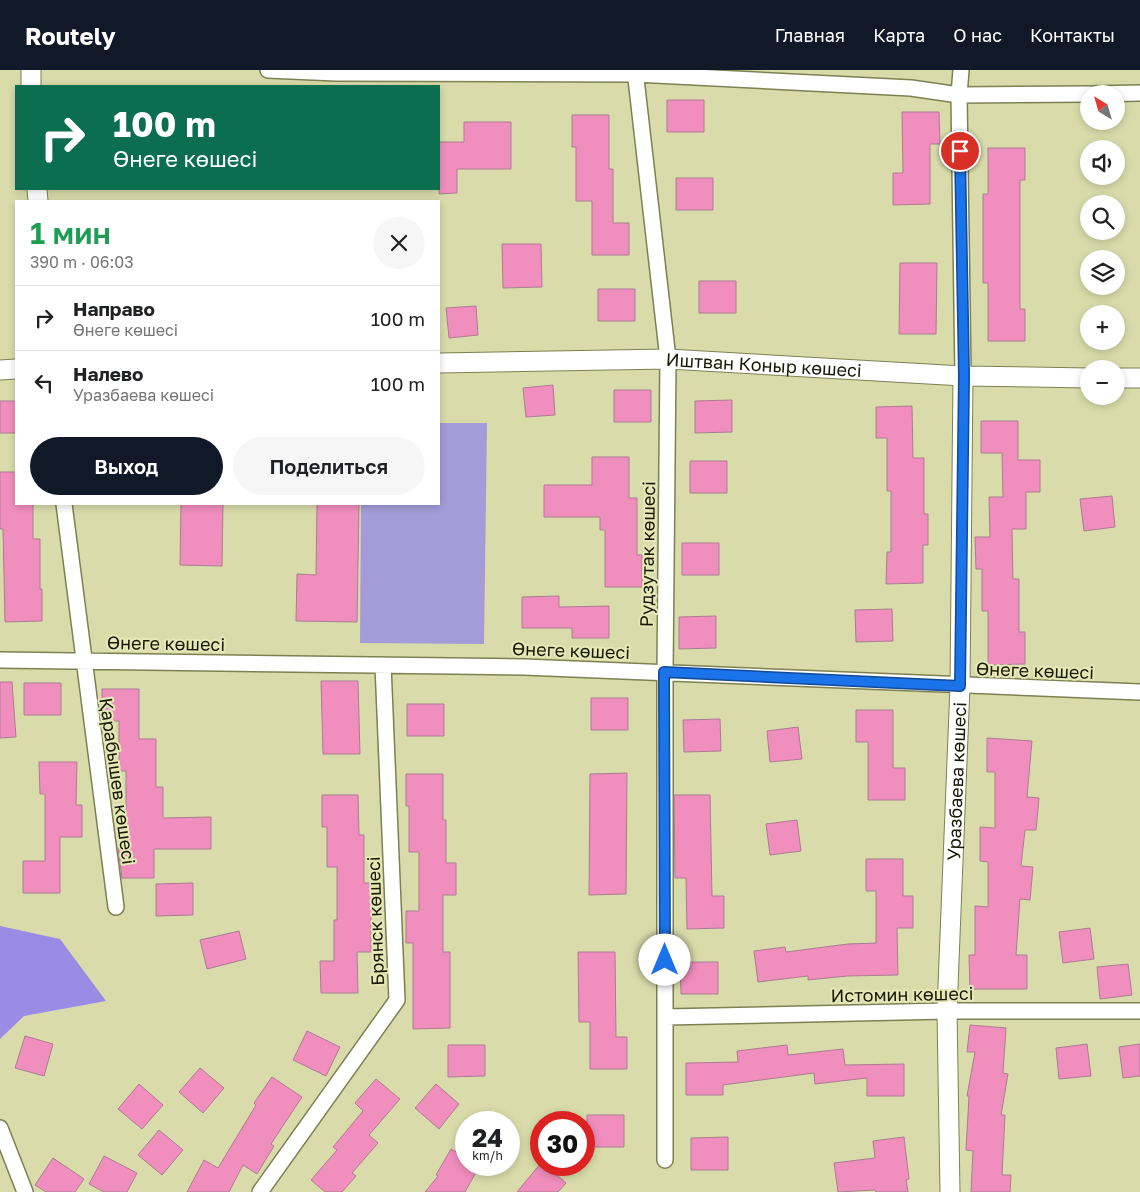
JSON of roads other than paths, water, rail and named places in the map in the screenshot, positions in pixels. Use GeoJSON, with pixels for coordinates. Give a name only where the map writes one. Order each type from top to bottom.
{"type":"FeatureCollection","features":[{"type":"Feature","properties":{"kind":"street"},"geometry":{"type":"LineString","coordinates":[[30,70],[32,85]]}},
{"type":"Feature","properties":{"kind":"street"},"geometry":{"type":"LineString","coordinates":[[268,70],[336,72],[635,72],[910,88],[959,95],[1080,94]]}},
{"type":"Feature","properties":{"kind":"street","name":"Уразбаева көшесі"},"geometry":{"type":"LineString","coordinates":[[950,1192],[947,1011],[960,686],[964,376],[959,95],[961,70]]}},
{"type":"Feature","properties":{"kind":"street","name":"Рудзутак көшесі"},"geometry":{"type":"LineString","coordinates":[[635,72],[668,359],[664,672],[665,1160]]}},
{"type":"Feature","properties":{"kind":"street"},"geometry":{"type":"LineString","coordinates":[[1125,93],[1140,93]]}},
{"type":"Feature","properties":{"kind":"street","name":"Иштван Коныр көшесі"},"geometry":{"type":"LineString","coordinates":[[440,363],[668,359],[964,376],[1080,378]]}},
{"type":"Feature","properties":{"kind":"street"},"geometry":{"type":"LineString","coordinates":[[0,370],[15,369]]}},
{"type":"Feature","properties":{"kind":"street"},"geometry":{"type":"LineString","coordinates":[[1125,378],[1140,378]]}},
{"type":"Feature","properties":{"kind":"street","name":"Қарабышев көшесі"},"geometry":{"type":"LineString","coordinates":[[64,505],[116,906]]}},
{"type":"Feature","properties":{"kind":"street","name":"Өнеге көшесі"},"geometry":{"type":"LineString","coordinates":[[0,660],[524,666],[960,686],[1140,692]]}},
{"type":"Feature","properties":{"kind":"street","name":"Брянск көшесі"},"geometry":{"type":"LineString","coordinates":[[260,1192],[397,1000],[383,665]]}},
{"type":"Feature","properties":{"kind":"street","name":"Истомин көшесі"},"geometry":{"type":"LineString","coordinates":[[665,1017],[947,1011],[1140,1011]]}},
{"type":"Feature","properties":{"kind":"street"},"geometry":{"type":"LineString","coordinates":[[0,1128],[24,1192]]}}]}
